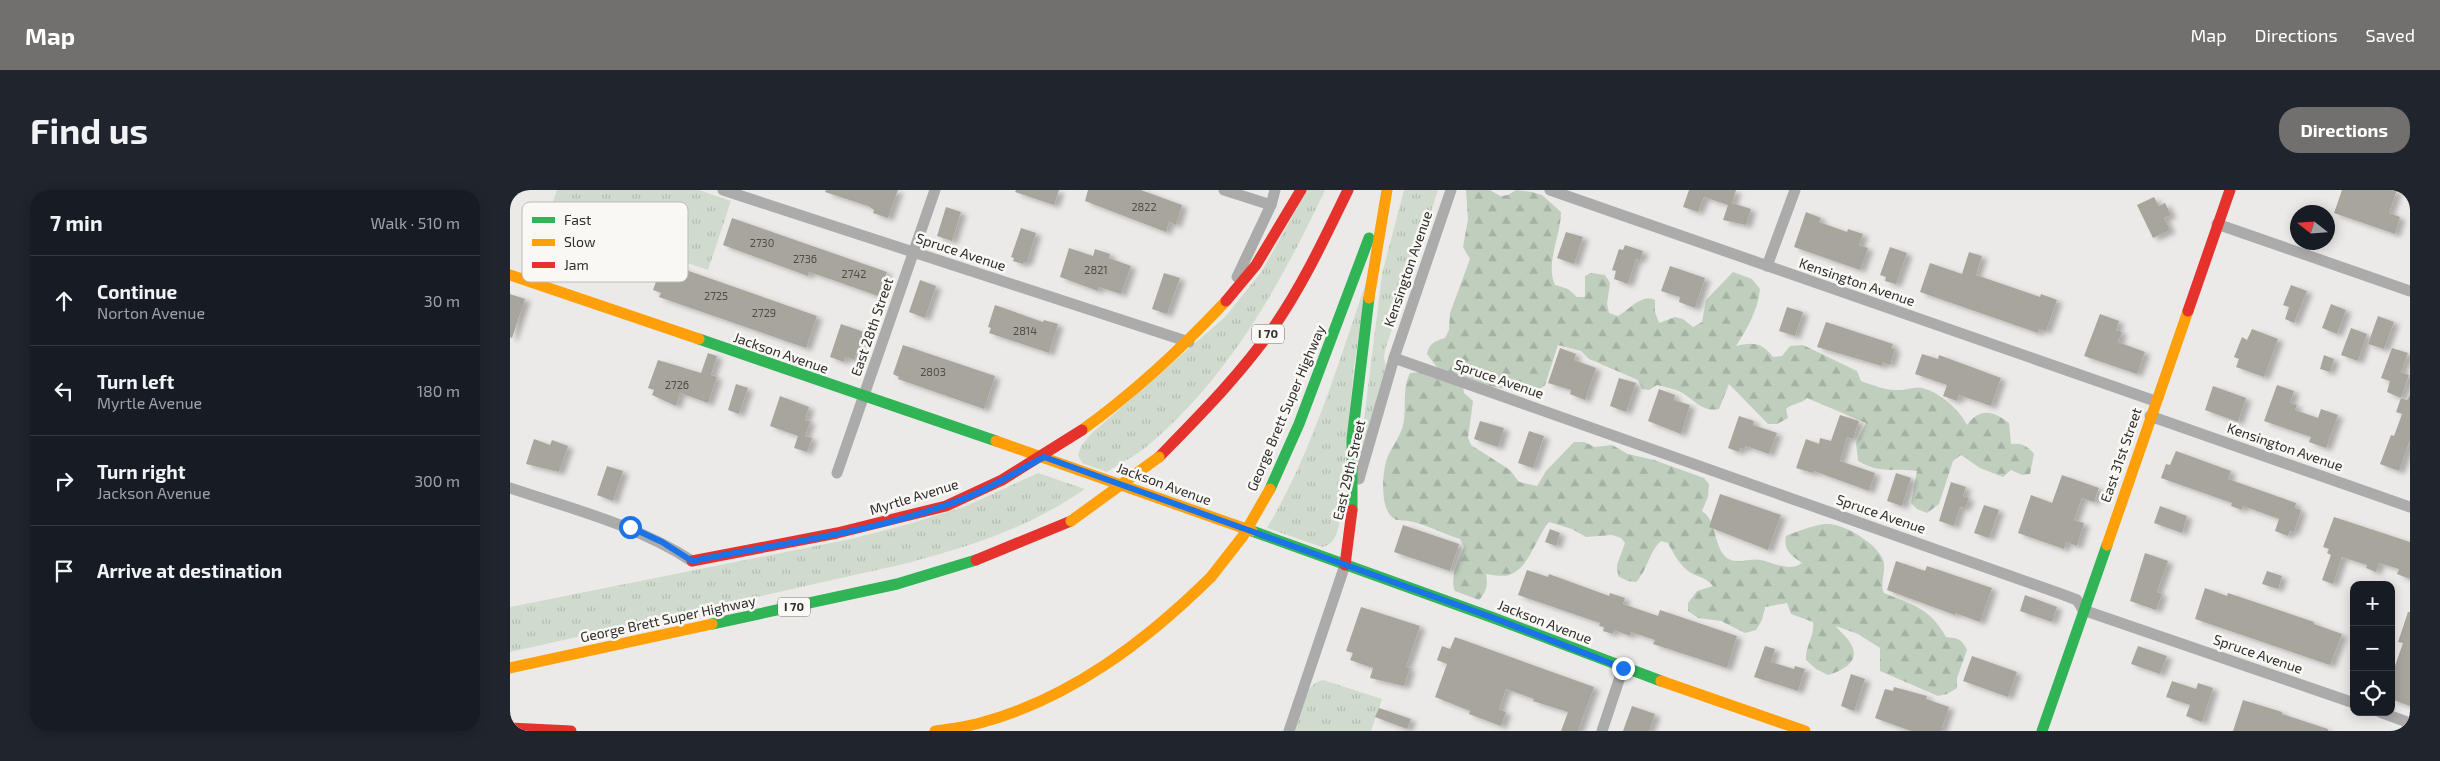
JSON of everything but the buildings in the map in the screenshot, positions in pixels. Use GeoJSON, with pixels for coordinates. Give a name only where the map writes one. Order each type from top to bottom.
{"type":"FeatureCollection","features":[{"type":"Feature","properties":{"kind":"main road"},"geometry":{"type":"LineString","coordinates":[[1189,342],[1256,265],[1301,190]]}},
{"type":"Feature","properties":{"kind":"main road","name":"George Brett Super Highway"},"geometry":{"type":"LineString","coordinates":[[510,668],[897,584],[966,564],[1071,520],[1159,457],[1222,393],[1273,327],[1320,248],[1348,190]]}},
{"type":"Feature","properties":{"kind":"main road"},"geometry":{"type":"LineString","coordinates":[[1352,510],[1352,439],[1369,297],[1386,190]]}},
{"type":"Feature","properties":{"kind":"main road","name":"George Brett Super Highway"},"geometry":{"type":"LineString","coordinates":[[935,731],[986,722],[1039,702],[1085,679],[1140,642],[1175,614],[1211,577],[1243,536],[1270,490],[1299,424],[1348,299],[1386,190]]}},
{"type":"Feature","properties":{"kind":"main road","name":"East 31st Street"},"geometry":{"type":"LineString","coordinates":[[2042,731],[2229,190]]}},
{"type":"Feature","properties":{"kind":"main road","name":"Jackson Avenue"},"geometry":{"type":"LineString","coordinates":[[510,275],[522,279]]}},
{"type":"Feature","properties":{"kind":"main road","name":"Jackson Avenue"},"geometry":{"type":"LineString","coordinates":[[530,282],[863,397],[1044,457],[1345,565],[1623,668],[1805,731]]}},
{"type":"Feature","properties":{"kind":"main road","name":"Myrtle Avenue"},"geometry":{"type":"LineString","coordinates":[[692,561],[857,529],[906,517],[964,499],[1044,457],[1114,404],[1189,342]]}},
{"type":"Feature","properties":{"kind":"main road","name":"East 29th Street"},"geometry":{"type":"LineString","coordinates":[[1345,565],[1352,510]]}},
{"type":"Feature","properties":{"kind":"main road"},"geometry":{"type":"LineString","coordinates":[[510,728],[571,731]]}},
{"type":"Feature","properties":{"kind":"street","name":"Spruce Avenue"},"geometry":{"type":"LineString","coordinates":[[723,190],[1189,342]]}},
{"type":"Feature","properties":{"kind":"street","name":"East 28th Street"},"geometry":{"type":"LineString","coordinates":[[837,473],[935,190]]}},
{"type":"Feature","properties":{"kind":"street"},"geometry":{"type":"LineString","coordinates":[[1224,190],[1271,204]]}},
{"type":"Feature","properties":{"kind":"street"},"geometry":{"type":"LineString","coordinates":[[1226,301],[1276,190]]}},
{"type":"Feature","properties":{"kind":"street","name":"Kensington Avenue"},"geometry":{"type":"LineString","coordinates":[[1394,358],[1451,190]]}},
{"type":"Feature","properties":{"kind":"street","name":"Kensington Avenue"},"geometry":{"type":"LineString","coordinates":[[1550,190],[2155,401]]}},
{"type":"Feature","properties":{"kind":"street"},"geometry":{"type":"LineString","coordinates":[[1767,266],[1795,190]]}},
{"type":"Feature","properties":{"kind":"street"},"geometry":{"type":"LineString","coordinates":[[2217,224],[2410,291]]}},
{"type":"Feature","properties":{"kind":"street","name":"Spruce Avenue"},"geometry":{"type":"LineString","coordinates":[[1394,358],[2071,597],[2077,600],[2083,610],[2350,702]]}},
{"type":"Feature","properties":{"kind":"street","name":"East 29th Street"},"geometry":{"type":"LineString","coordinates":[[1352,510],[1362,467],[1394,358]]}},
{"type":"Feature","properties":{"kind":"street","name":"Kensington Avenue"},"geometry":{"type":"LineString","coordinates":[[2150,416],[2410,507]]}},
{"type":"Feature","properties":{"kind":"street"},"geometry":{"type":"LineString","coordinates":[[510,488],[630,527],[662,542],[692,561]]}},
{"type":"Feature","properties":{"kind":"street","name":"East 29th Street"},"geometry":{"type":"LineString","coordinates":[[1289,731],[1345,565]]}},
{"type":"Feature","properties":{"kind":"street"},"geometry":{"type":"LineString","coordinates":[[1602,731],[1623,668]]}},
{"type":"Feature","properties":{"kind":"street"},"geometry":{"type":"LineString","coordinates":[[2391,716],[2410,723]]}},
{"type":"Feature","properties":{"kind":"green space"},"geometry":{"type":"Polygon","coordinates":[[[557,190],[699,190],[731,201],[708,270],[688,263],[688,202],[553,202],[557,190]]]}},
{"type":"Feature","properties":{"kind":"green space"},"geometry":{"type":"Polygon","coordinates":[[[1307,190],[1325,190],[1272,293],[1230,357],[1206,387],[1180,416],[1135,455],[1107,472],[1082,463],[1078,455],[1081,446],[1091,434],[1225,317],[1262,271],[1307,190]]]}},
{"type":"Feature","properties":{"kind":"green space"},"geometry":{"type":"Polygon","coordinates":[[[1404,190],[1438,190],[1385,350],[1384,358],[1386,365],[1359,461],[1382,274],[1404,190]]]}},
{"type":"Feature","properties":{"kind":"green space"},"geometry":{"type":"Polygon","coordinates":[[[1466,190],[1490,190],[1500,196],[1508,195],[1516,190],[1542,195],[1561,212],[1552,268],[1552,277],[1555,285],[1568,289],[1577,297],[1585,297],[1585,276],[1591,273],[1605,275],[1610,283],[1607,304],[1609,313],[1618,316],[1636,303],[1650,299],[1655,300],[1655,312],[1659,323],[1675,317],[1683,319],[1693,327],[1702,322],[1706,300],[1733,272],[1752,279],[1760,289],[1754,312],[1736,346],[1757,344],[1765,348],[1773,357],[1782,356],[1790,346],[1803,345],[1857,371],[1861,381],[1865,383],[1890,390],[1920,388],[1929,390],[1954,408],[1967,425],[1981,413],[1992,413],[2009,423],[2011,444],[2024,446],[2034,454],[2030,474],[2022,475],[2011,470],[2003,477],[1980,468],[1961,455],[1953,461],[1939,504],[1927,513],[1917,509],[1911,503],[1917,471],[1873,468],[1858,461],[1856,443],[1866,423],[1807,398],[1786,409],[1788,418],[1777,424],[1768,424],[1729,384],[1719,409],[1708,409],[1671,388],[1657,385],[1649,390],[1642,389],[1638,380],[1589,359],[1581,351],[1558,345],[1545,385],[1537,392],[1527,393],[1488,386],[1462,378],[1464,393],[1473,401],[1468,438],[1471,445],[1510,470],[1519,482],[1537,486],[1546,471],[1574,442],[1584,442],[1595,447],[1612,445],[1628,454],[1654,460],[1704,478],[1709,484],[1708,497],[1702,511],[1710,520],[1718,544],[1728,559],[1742,561],[1756,559],[1787,567],[1797,566],[1802,563],[1791,555],[1787,549],[1786,536],[1818,525],[1827,524],[1842,527],[1867,541],[1880,554],[1883,560],[1882,585],[1884,593],[1927,613],[1940,627],[1946,637],[1959,640],[1965,646],[1967,650],[1957,678],[1957,688],[1947,694],[1938,696],[1880,671],[1880,648],[1858,634],[1836,626],[1848,639],[1853,648],[1853,659],[1845,667],[1828,675],[1816,669],[1806,660],[1813,632],[1813,622],[1791,614],[1787,603],[1765,607],[1762,620],[1756,630],[1745,633],[1721,621],[1698,618],[1688,611],[1688,603],[1697,591],[1713,586],[1706,580],[1689,572],[1675,556],[1668,543],[1661,541],[1653,551],[1636,582],[1628,581],[1618,576],[1617,565],[1625,543],[1621,538],[1612,535],[1586,537],[1572,529],[1549,522],[1527,560],[1516,572],[1504,576],[1486,574],[1486,588],[1479,600],[1455,591],[1453,586],[1454,575],[1464,547],[1460,539],[1422,524],[1393,518],[1387,511],[1385,504],[1383,478],[1386,462],[1404,422],[1405,394],[1410,373],[1439,370],[1427,354],[1429,347],[1438,340],[1445,338],[1449,330],[1450,313],[1470,259],[1463,247],[1468,219],[1466,190]]]}},
{"type":"Feature","properties":{"kind":"green space"},"geometry":{"type":"Polygon","coordinates":[[[1369,274],[1354,366],[1339,525],[1332,542],[1322,547],[1267,528],[1284,498],[1312,436],[1369,274]]]}},
{"type":"Feature","properties":{"kind":"green space"},"geometry":{"type":"Polygon","coordinates":[[[1038,473],[1085,489],[1064,503],[1000,534],[908,563],[510,652],[510,607],[851,539],[909,524],[966,506],[1038,473]]]}},
{"type":"Feature","properties":{"kind":"green space"},"geometry":{"type":"Polygon","coordinates":[[[1323,680],[1382,699],[1371,731],[1292,731],[1306,693],[1316,682],[1323,680]]]}},
{"type":"Feature","properties":{"kind":"traffic: fast"},"geometry":{"type":"LineString","coordinates":[[1270,489],[1299,424],[1369,238]]}},
{"type":"Feature","properties":{"kind":"traffic: fast"},"geometry":{"type":"LineString","coordinates":[[1352,510],[1352,439],[1369,298]]}},
{"type":"Feature","properties":{"kind":"traffic: fast"},"geometry":{"type":"LineString","coordinates":[[699,339],[996,441]]}},
{"type":"Feature","properties":{"kind":"traffic: fast"},"geometry":{"type":"LineString","coordinates":[[1252,531],[1491,617],[1661,681]]}},
{"type":"Feature","properties":{"kind":"traffic: fast"},"geometry":{"type":"LineString","coordinates":[[2042,731],[2107,545]]}},
{"type":"Feature","properties":{"kind":"traffic: fast"},"geometry":{"type":"LineString","coordinates":[[712,624],[897,584],[976,560]]}},
{"type":"Feature","properties":{"kind":"traffic: slow"},"geometry":{"type":"LineString","coordinates":[[1369,298],[1387,190]]}},
{"type":"Feature","properties":{"kind":"traffic: slow"},"geometry":{"type":"LineString","coordinates":[[510,275],[522,279]]}},
{"type":"Feature","properties":{"kind":"traffic: slow"},"geometry":{"type":"LineString","coordinates":[[531,282],[699,339]]}},
{"type":"Feature","properties":{"kind":"traffic: slow"},"geometry":{"type":"LineString","coordinates":[[1082,430],[1157,369],[1226,301]]}},
{"type":"Feature","properties":{"kind":"traffic: slow"},"geometry":{"type":"LineString","coordinates":[[2107,545],[2188,311]]}},
{"type":"Feature","properties":{"kind":"traffic: slow"},"geometry":{"type":"LineString","coordinates":[[996,441],[1252,531]]}},
{"type":"Feature","properties":{"kind":"traffic: slow"},"geometry":{"type":"LineString","coordinates":[[1071,521],[1159,457]]}},
{"type":"Feature","properties":{"kind":"traffic: slow"},"geometry":{"type":"LineString","coordinates":[[1211,577],[1243,536],[1270,489]]}},
{"type":"Feature","properties":{"kind":"traffic: slow"},"geometry":{"type":"LineString","coordinates":[[935,731],[975,724],[1013,712],[1045,699],[1076,683],[1133,645],[1186,601],[1211,577]]}},
{"type":"Feature","properties":{"kind":"traffic: slow"},"geometry":{"type":"LineString","coordinates":[[510,668],[712,624]]}},
{"type":"Feature","properties":{"kind":"traffic: slow"},"geometry":{"type":"LineString","coordinates":[[1661,681],[1805,731]]}},
{"type":"Feature","properties":{"kind":"traffic: jam"},"geometry":{"type":"LineString","coordinates":[[1226,301],[1256,265],[1301,190]]}},
{"type":"Feature","properties":{"kind":"traffic: jam"},"geometry":{"type":"LineString","coordinates":[[1159,457],[1233,379],[1273,328],[1304,278],[1348,190]]}},
{"type":"Feature","properties":{"kind":"traffic: jam"},"geometry":{"type":"LineString","coordinates":[[2188,311],[2230,190]]}},
{"type":"Feature","properties":{"kind":"traffic: jam"},"geometry":{"type":"LineString","coordinates":[[692,561],[837,533],[946,506],[1002,480],[1082,430]]}},
{"type":"Feature","properties":{"kind":"traffic: jam"},"geometry":{"type":"LineString","coordinates":[[1345,565],[1352,510]]}},
{"type":"Feature","properties":{"kind":"traffic: jam"},"geometry":{"type":"LineString","coordinates":[[976,560],[1071,521]]}},
{"type":"Feature","properties":{"kind":"traffic: jam"},"geometry":{"type":"LineString","coordinates":[[510,728],[571,731]]}},
{"type":"Feature","properties":{"kind":"route"},"geometry":{"type":"LineString","coordinates":[[630,527],[662,542],[692,561],[857,529],[906,517],[964,499],[1044,457],[1491,617],[1623,668]]}}]}
